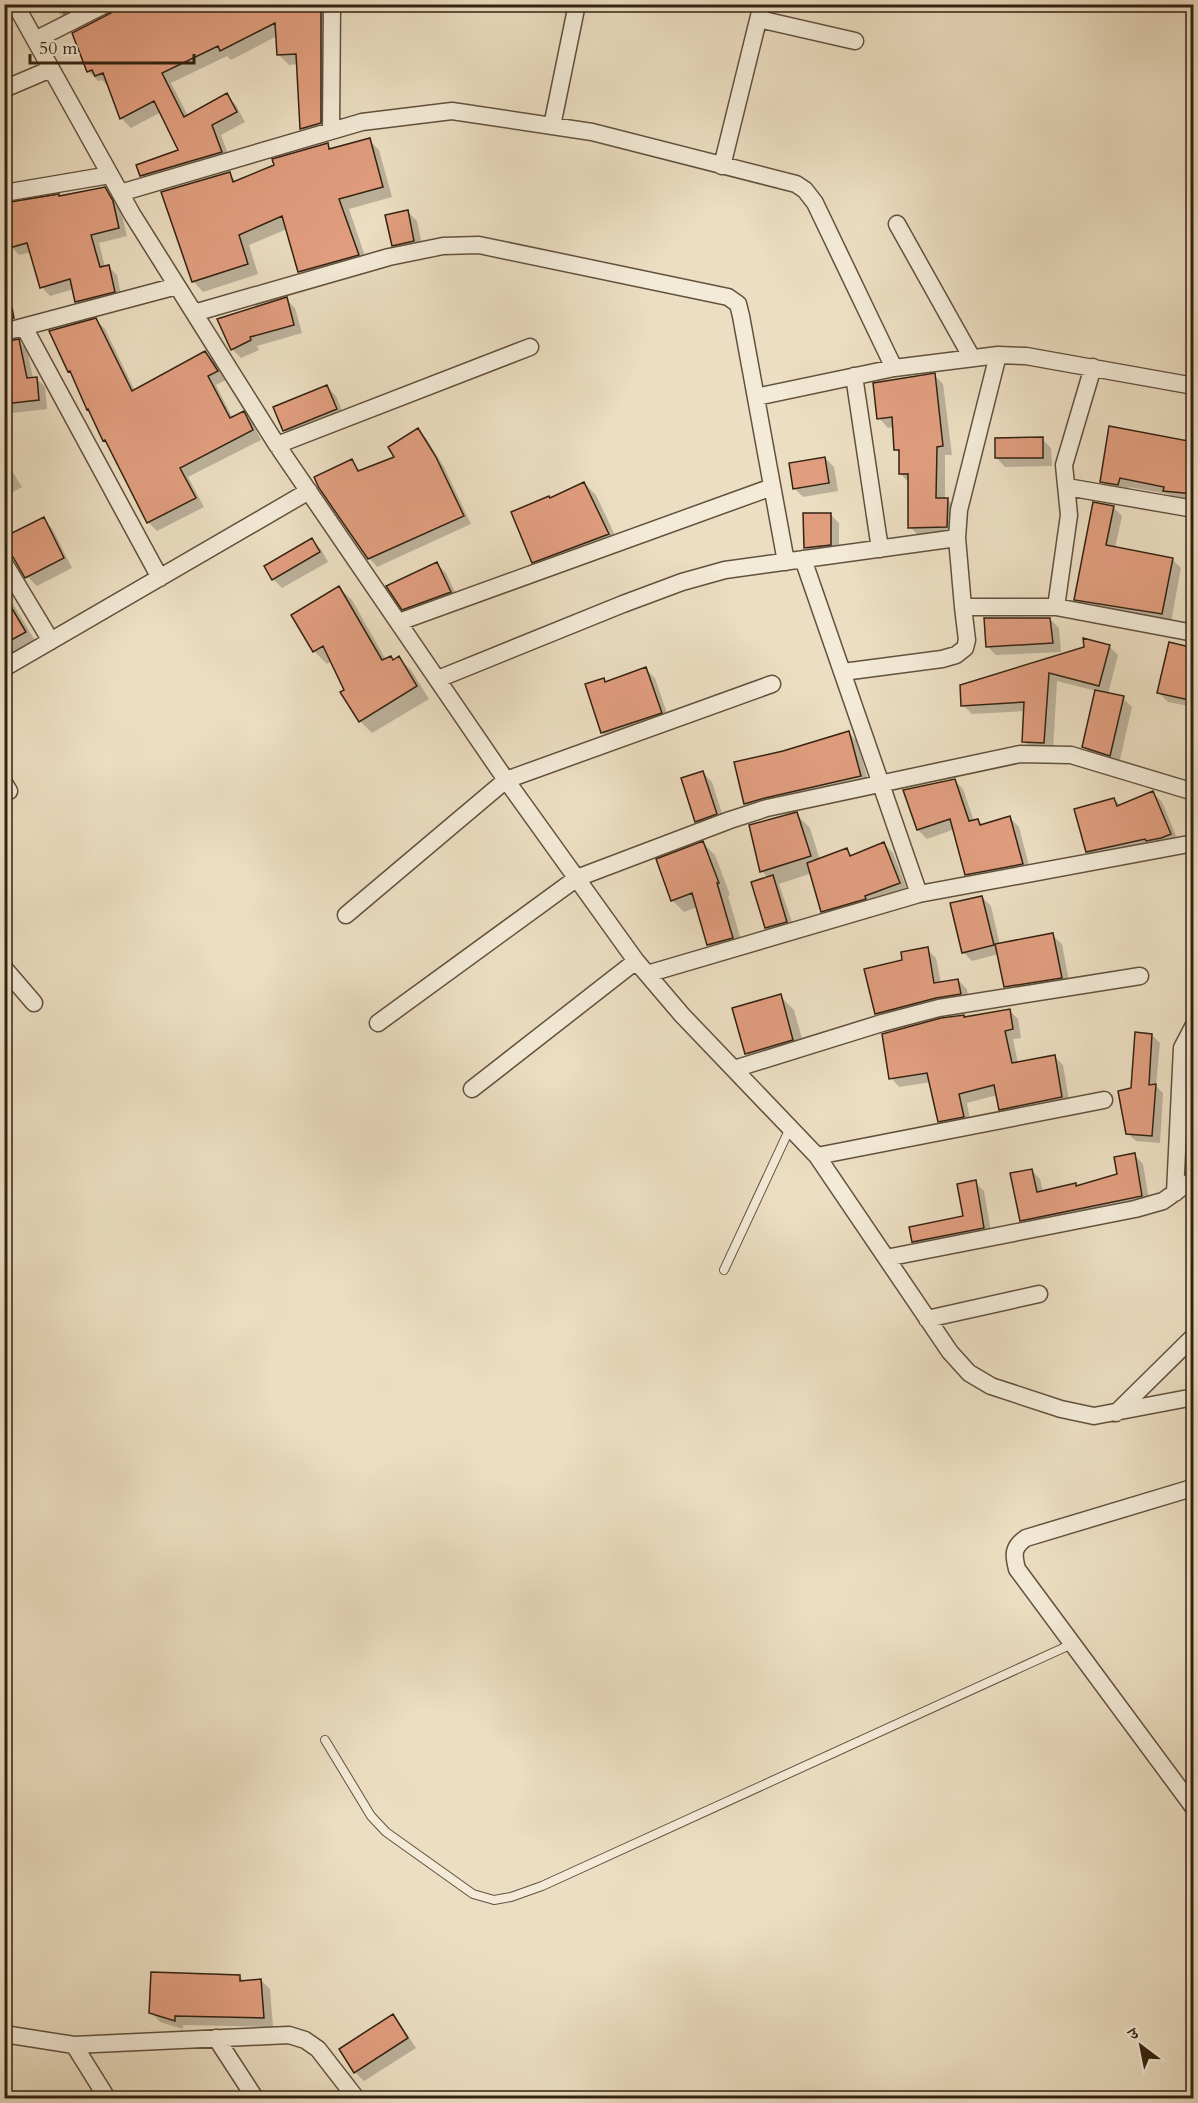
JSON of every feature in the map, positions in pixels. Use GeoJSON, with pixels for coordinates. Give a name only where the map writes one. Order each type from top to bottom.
{"type":"FeatureCollection","features":[{"type":"Feature","properties":{"kind":"street"},"geometry":{"type":"LineString","coordinates":[[15,4],[120,193],[277,445],[506,780],[636,961],[682,1015],[817,1156],[950,1352],[969,1373],[991,1386],[1083,1414],[1094,1416],[1116,1413],[1194,1397]]}},
{"type":"Feature","properties":{"kind":"street"},"geometry":{"type":"LineString","coordinates":[[34,40],[106,4]]}},
{"type":"Feature","properties":{"kind":"street"},"geometry":{"type":"LineString","coordinates":[[331,131],[332,4]]}},
{"type":"Feature","properties":{"kind":"street"},"geometry":{"type":"LineString","coordinates":[[552,126],[577,4]]}},
{"type":"Feature","properties":{"kind":"street"},"geometry":{"type":"LineString","coordinates":[[722,166],[760,12],[855,41]]}},
{"type":"Feature","properties":{"kind":"street"},"geometry":{"type":"LineString","coordinates":[[4,88],[51,69]]}},
{"type":"Feature","properties":{"kind":"street"},"geometry":{"type":"LineString","coordinates":[[120,193],[362,122],[452,111],[592,132],[796,184],[805,190],[815,203],[894,368]]}},
{"type":"Feature","properties":{"kind":"street"},"geometry":{"type":"LineString","coordinates":[[4,193],[110,175]]}},
{"type":"Feature","properties":{"kind":"street"},"geometry":{"type":"LineString","coordinates":[[897,224],[972,358]]}},
{"type":"Feature","properties":{"kind":"street"},"geometry":{"type":"LineString","coordinates":[[194,313],[389,257],[443,246],[479,245],[728,297],[738,304],[786,562]]}},
{"type":"Feature","properties":{"kind":"street"},"geometry":{"type":"LineString","coordinates":[[4,332],[177,286]]}},
{"type":"Feature","properties":{"kind":"street"},"geometry":{"type":"LineString","coordinates":[[24,327],[160,578]]}},
{"type":"Feature","properties":{"kind":"street"},"geometry":{"type":"LineString","coordinates":[[277,445],[530,347]]}},
{"type":"Feature","properties":{"kind":"street"},"geometry":{"type":"LineString","coordinates":[[843,672],[942,659],[956,655],[965,648],[967,640],[957,538],[959,510],[998,355]]}},
{"type":"Feature","properties":{"kind":"street"},"geometry":{"type":"LineString","coordinates":[[756,397],[894,368],[998,355],[1035,357],[1194,386]]}},
{"type":"Feature","properties":{"kind":"street"},"geometry":{"type":"LineString","coordinates":[[1056,607],[1069,515],[1064,465],[1093,367]]}},
{"type":"Feature","properties":{"kind":"street"},"geometry":{"type":"LineString","coordinates":[[854,376],[880,549]]}},
{"type":"Feature","properties":{"kind":"street"},"geometry":{"type":"LineString","coordinates":[[399,622],[772,487]]}},
{"type":"Feature","properties":{"kind":"street"},"geometry":{"type":"LineString","coordinates":[[1067,487],[1194,509]]}},
{"type":"Feature","properties":{"kind":"street"},"geometry":{"type":"LineString","coordinates":[[4,668],[309,491]]}},
{"type":"Feature","properties":{"kind":"street"},"geometry":{"type":"LineString","coordinates":[[438,679],[682,582],[725,570],[957,538]]}},
{"type":"Feature","properties":{"kind":"street"},"geometry":{"type":"LineString","coordinates":[[803,559],[919,894]]}},
{"type":"Feature","properties":{"kind":"street"},"geometry":{"type":"LineString","coordinates":[[4,563],[51,641]]}},
{"type":"Feature","properties":{"kind":"street"},"geometry":{"type":"LineString","coordinates":[[963,607],[1056,607],[1194,633]]}},
{"type":"Feature","properties":{"kind":"street"},"geometry":{"type":"LineString","coordinates":[[346,915],[506,780],[772,684]]}},
{"type":"Feature","properties":{"kind":"street"},"geometry":{"type":"LineString","coordinates":[[378,1023],[577,878],[767,808],[1020,754],[1071,754],[1194,792]]}},
{"type":"Feature","properties":{"kind":"street"},"geometry":{"type":"LineString","coordinates":[[647,974],[919,894],[1194,843]]}},
{"type":"Feature","properties":{"kind":"street"},"geometry":{"type":"LineString","coordinates":[[472,1089],[636,961]]}},
{"type":"Feature","properties":{"kind":"street"},"geometry":{"type":"LineString","coordinates":[[4,968],[34,1003]]}},
{"type":"Feature","properties":{"kind":"street"},"geometry":{"type":"LineString","coordinates":[[734,1069],[882,1023],[939,1008],[1140,976]]}},
{"type":"Feature","properties":{"kind":"street"},"geometry":{"type":"LineString","coordinates":[[1174,1193],[1182,1047],[1194,1025]]}},
{"type":"Feature","properties":{"kind":"street"},"geometry":{"type":"LineString","coordinates":[[817,1156],[1104,1100]]}},
{"type":"Feature","properties":{"kind":"street"},"geometry":{"type":"LineString","coordinates":[[886,1258],[1135,1209],[1163,1200],[1194,1179]]}},
{"type":"Feature","properties":{"kind":"street"},"geometry":{"type":"LineString","coordinates":[[927,1319],[1039,1294]]}},
{"type":"Feature","properties":{"kind":"street"},"geometry":{"type":"LineString","coordinates":[[1116,1413],[1194,1336]]}},
{"type":"Feature","properties":{"kind":"street"},"geometry":{"type":"LineString","coordinates":[[1192,1488],[1026,1538],[1017,1545],[1013,1556],[1017,1569],[1194,1808]]}},
{"type":"Feature","properties":{"kind":"street"},"geometry":{"type":"LineString","coordinates":[[4,2034],[74,2045],[289,2035],[305,2040],[318,2049],[356,2098]]}},
{"type":"Feature","properties":{"kind":"street"},"geometry":{"type":"LineString","coordinates":[[216,2038],[255,2098]]}},
{"type":"Feature","properties":{"kind":"street"},"geometry":{"type":"LineString","coordinates":[[74,2045],[107,2098]]}},
{"type":"Feature","properties":{"kind":"lane"},"geometry":{"type":"LineString","coordinates":[[724,1270],[790,1128]]}},
{"type":"Feature","properties":{"kind":"lane"},"geometry":{"type":"LineString","coordinates":[[325,1740],[371,1816],[386,1832],[473,1894],[494,1900],[542,1886],[1072,1644]]}},
{"type":"Feature","properties":{"kind":"building"},"geometry":{"type":"Polygon","coordinates":[[[61,4],[82,4],[64,13],[61,4]]]}},
{"type":"Feature","properties":{"kind":"building"},"geometry":{"type":"Polygon","coordinates":[[[116,4],[231,4],[223,8],[321,6],[321,123],[300,129],[296,54],[277,55],[275,23],[220,51],[218,46],[162,73],[184,117],[227,93],[237,112],[212,125],[222,152],[140,176],[136,165],[178,150],[154,101],[120,119],[103,73],[95,76],[92,70],[87,72],[72,33],[111,13],[116,4]]]}},
{"type":"Feature","properties":{"kind":"building"},"geometry":{"type":"Polygon","coordinates":[[[370,138],[383,187],[339,199],[359,255],[298,272],[282,216],[239,235],[248,264],[192,282],[161,192],[230,172],[233,182],[274,165],[272,159],[328,143],[329,149],[370,138]]]}},
{"type":"Feature","properties":{"kind":"building"},"geometry":{"type":"Polygon","coordinates":[[[105,187],[113,201],[119,228],[91,235],[100,267],[109,265],[115,292],[75,302],[70,279],[40,288],[27,243],[9,248],[4,238],[4,203],[105,187]]]}},
{"type":"Feature","properties":{"kind":"building"},"geometry":{"type":"Polygon","coordinates":[[[408,210],[414,241],[392,246],[385,215],[408,210]]]}},
{"type":"Feature","properties":{"kind":"building"},"geometry":{"type":"Polygon","coordinates":[[[287,297],[294,325],[250,337],[251,340],[231,350],[217,319],[287,297]]]}},
{"type":"Feature","properties":{"kind":"building"},"geometry":{"type":"Polygon","coordinates":[[[12,308],[14,318],[4,321],[4,309],[12,308]]]}},
{"type":"Feature","properties":{"kind":"building"},"geometry":{"type":"Polygon","coordinates":[[[96,318],[132,391],[205,351],[218,371],[208,376],[230,418],[244,411],[253,430],[180,468],[196,498],[147,523],[105,440],[103,441],[87,410],[49,331],[96,318]]]}},
{"type":"Feature","properties":{"kind":"building"},"geometry":{"type":"Polygon","coordinates":[[[19,339],[27,378],[37,377],[39,400],[4,404],[4,342],[19,339]]]}},
{"type":"Feature","properties":{"kind":"building"},"geometry":{"type":"Polygon","coordinates":[[[935,373],[943,446],[937,447],[936,498],[948,498],[947,527],[908,528],[908,474],[899,474],[899,450],[894,450],[892,417],[877,419],[873,383],[935,373]]]}},
{"type":"Feature","properties":{"kind":"building"},"geometry":{"type":"Polygon","coordinates":[[[327,385],[337,409],[283,431],[273,407],[327,385]]]}},
{"type":"Feature","properties":{"kind":"building"},"geometry":{"type":"Polygon","coordinates":[[[1109,426],[1194,442],[1194,494],[1163,491],[1164,487],[1120,478],[1118,485],[1100,482],[1109,426]]]}},
{"type":"Feature","properties":{"kind":"building"},"geometry":{"type":"Polygon","coordinates":[[[418,428],[436,457],[464,516],[368,559],[319,488],[314,477],[352,459],[358,471],[394,457],[388,447],[418,428]]]}},
{"type":"Feature","properties":{"kind":"building"},"geometry":{"type":"Polygon","coordinates":[[[1043,437],[1043,458],[995,458],[995,438],[1043,437]]]}},
{"type":"Feature","properties":{"kind":"building"},"geometry":{"type":"Polygon","coordinates":[[[825,457],[829,483],[793,489],[789,463],[825,457]]]}},
{"type":"Feature","properties":{"kind":"building"},"geometry":{"type":"Polygon","coordinates":[[[584,482],[609,534],[532,563],[511,512],[549,496],[550,498],[584,482]]]}},
{"type":"Feature","properties":{"kind":"building"},"geometry":{"type":"Polygon","coordinates":[[[1093,502],[1114,506],[1106,545],[1173,558],[1162,614],[1074,600],[1093,502]]]}},
{"type":"Feature","properties":{"kind":"building"},"geometry":{"type":"Polygon","coordinates":[[[803,513],[831,513],[831,545],[804,548],[803,513]]]}},
{"type":"Feature","properties":{"kind":"building"},"geometry":{"type":"Polygon","coordinates":[[[44,517],[64,558],[25,578],[13,557],[4,553],[4,537],[44,517]]]}},
{"type":"Feature","properties":{"kind":"building"},"geometry":{"type":"Polygon","coordinates":[[[312,538],[320,552],[272,580],[264,566],[312,538]]]}},
{"type":"Feature","properties":{"kind":"building"},"geometry":{"type":"Polygon","coordinates":[[[437,562],[451,592],[402,610],[386,586],[437,562]]]}},
{"type":"Feature","properties":{"kind":"building"},"geometry":{"type":"Polygon","coordinates":[[[339,586],[382,660],[391,656],[393,660],[399,656],[417,686],[359,722],[340,692],[344,690],[323,646],[313,652],[291,615],[339,586]]]}},
{"type":"Feature","properties":{"kind":"building"},"geometry":{"type":"Polygon","coordinates":[[[4,595],[26,632],[4,644],[4,595]]]}},
{"type":"Feature","properties":{"kind":"building"},"geometry":{"type":"Polygon","coordinates":[[[984,618],[1050,618],[1053,643],[986,647],[984,618]]]}},
{"type":"Feature","properties":{"kind":"building"},"geometry":{"type":"Polygon","coordinates":[[[1083,638],[1110,645],[1099,686],[1049,673],[1044,743],[1022,742],[1024,702],[961,706],[960,685],[1084,647],[1083,638]]]}},
{"type":"Feature","properties":{"kind":"building"},"geometry":{"type":"Polygon","coordinates":[[[1169,642],[1194,648],[1194,701],[1157,693],[1169,642]]]}},
{"type":"Feature","properties":{"kind":"building"},"geometry":{"type":"Polygon","coordinates":[[[646,667],[662,713],[601,733],[585,684],[604,678],[605,682],[646,667]]]}},
{"type":"Feature","properties":{"kind":"building"},"geometry":{"type":"Polygon","coordinates":[[[1095,690],[1124,696],[1110,756],[1082,747],[1095,690]]]}},
{"type":"Feature","properties":{"kind":"building"},"geometry":{"type":"Polygon","coordinates":[[[849,731],[861,776],[744,804],[734,762],[783,751],[849,731]]]}},
{"type":"Feature","properties":{"kind":"building"},"geometry":{"type":"Polygon","coordinates":[[[703,771],[717,814],[695,822],[681,778],[703,771]]]}},
{"type":"Feature","properties":{"kind":"building"},"geometry":{"type":"Polygon","coordinates":[[[955,779],[969,821],[978,819],[980,825],[1010,816],[1023,864],[965,875],[950,819],[917,830],[903,790],[955,779]]]}},
{"type":"Feature","properties":{"kind":"building"},"geometry":{"type":"Polygon","coordinates":[[[1153,791],[1171,834],[1161,838],[1146,841],[1145,839],[1086,852],[1074,809],[1114,798],[1117,806],[1153,791]]]}},
{"type":"Feature","properties":{"kind":"building"},"geometry":{"type":"Polygon","coordinates":[[[797,812],[811,856],[760,872],[749,825],[797,812]]]}},
{"type":"Feature","properties":{"kind":"building"},"geometry":{"type":"Polygon","coordinates":[[[703,841],[719,883],[717,883],[733,938],[707,945],[692,893],[671,901],[656,859],[703,841]]]}},
{"type":"Feature","properties":{"kind":"building"},"geometry":{"type":"Polygon","coordinates":[[[884,842],[900,883],[865,896],[866,899],[821,912],[807,863],[847,848],[850,856],[884,842]]]}},
{"type":"Feature","properties":{"kind":"building"},"geometry":{"type":"Polygon","coordinates":[[[773,875],[787,922],[765,928],[751,882],[773,875]]]}},
{"type":"Feature","properties":{"kind":"building"},"geometry":{"type":"Polygon","coordinates":[[[982,896],[994,945],[962,953],[950,903],[982,896]]]}},
{"type":"Feature","properties":{"kind":"building"},"geometry":{"type":"Polygon","coordinates":[[[1053,933],[1062,978],[1004,987],[995,944],[1053,933]]]}},
{"type":"Feature","properties":{"kind":"building"},"geometry":{"type":"Polygon","coordinates":[[[928,947],[934,983],[958,979],[961,994],[875,1014],[864,969],[902,960],[901,952],[928,947]]]}},
{"type":"Feature","properties":{"kind":"building"},"geometry":{"type":"Polygon","coordinates":[[[781,994],[793,1040],[745,1054],[732,1008],[781,994]]]}},
{"type":"Feature","properties":{"kind":"building"},"geometry":{"type":"Polygon","coordinates":[[[1010,1009],[1013,1029],[1005,1031],[1012,1063],[1055,1055],[1062,1097],[999,1110],[994,1085],[959,1094],[964,1117],[938,1122],[927,1073],[889,1079],[882,1034],[941,1018],[964,1015],[964,1017],[1010,1009]]]}},
{"type":"Feature","properties":{"kind":"building"},"geometry":{"type":"Polygon","coordinates":[[[1135,1032],[1152,1034],[1149,1085],[1156,1084],[1152,1136],[1126,1134],[1118,1091],[1131,1088],[1135,1032]]]}},
{"type":"Feature","properties":{"kind":"building"},"geometry":{"type":"Polygon","coordinates":[[[1135,1153],[1142,1196],[1020,1221],[1010,1173],[1032,1169],[1037,1192],[1076,1183],[1076,1186],[1117,1174],[1114,1157],[1135,1153]]]}},
{"type":"Feature","properties":{"kind":"building"},"geometry":{"type":"Polygon","coordinates":[[[976,1180],[984,1228],[912,1242],[909,1227],[963,1216],[957,1184],[976,1180]]]}},
{"type":"Feature","properties":{"kind":"building"},"geometry":{"type":"Polygon","coordinates":[[[151,1972],[240,1975],[240,1981],[261,1979],[264,2018],[175,2016],[175,2021],[149,2013],[151,1972]]]}},
{"type":"Feature","properties":{"kind":"building"},"geometry":{"type":"Polygon","coordinates":[[[393,2014],[408,2038],[354,2073],[339,2049],[393,2014]]]}}]}
